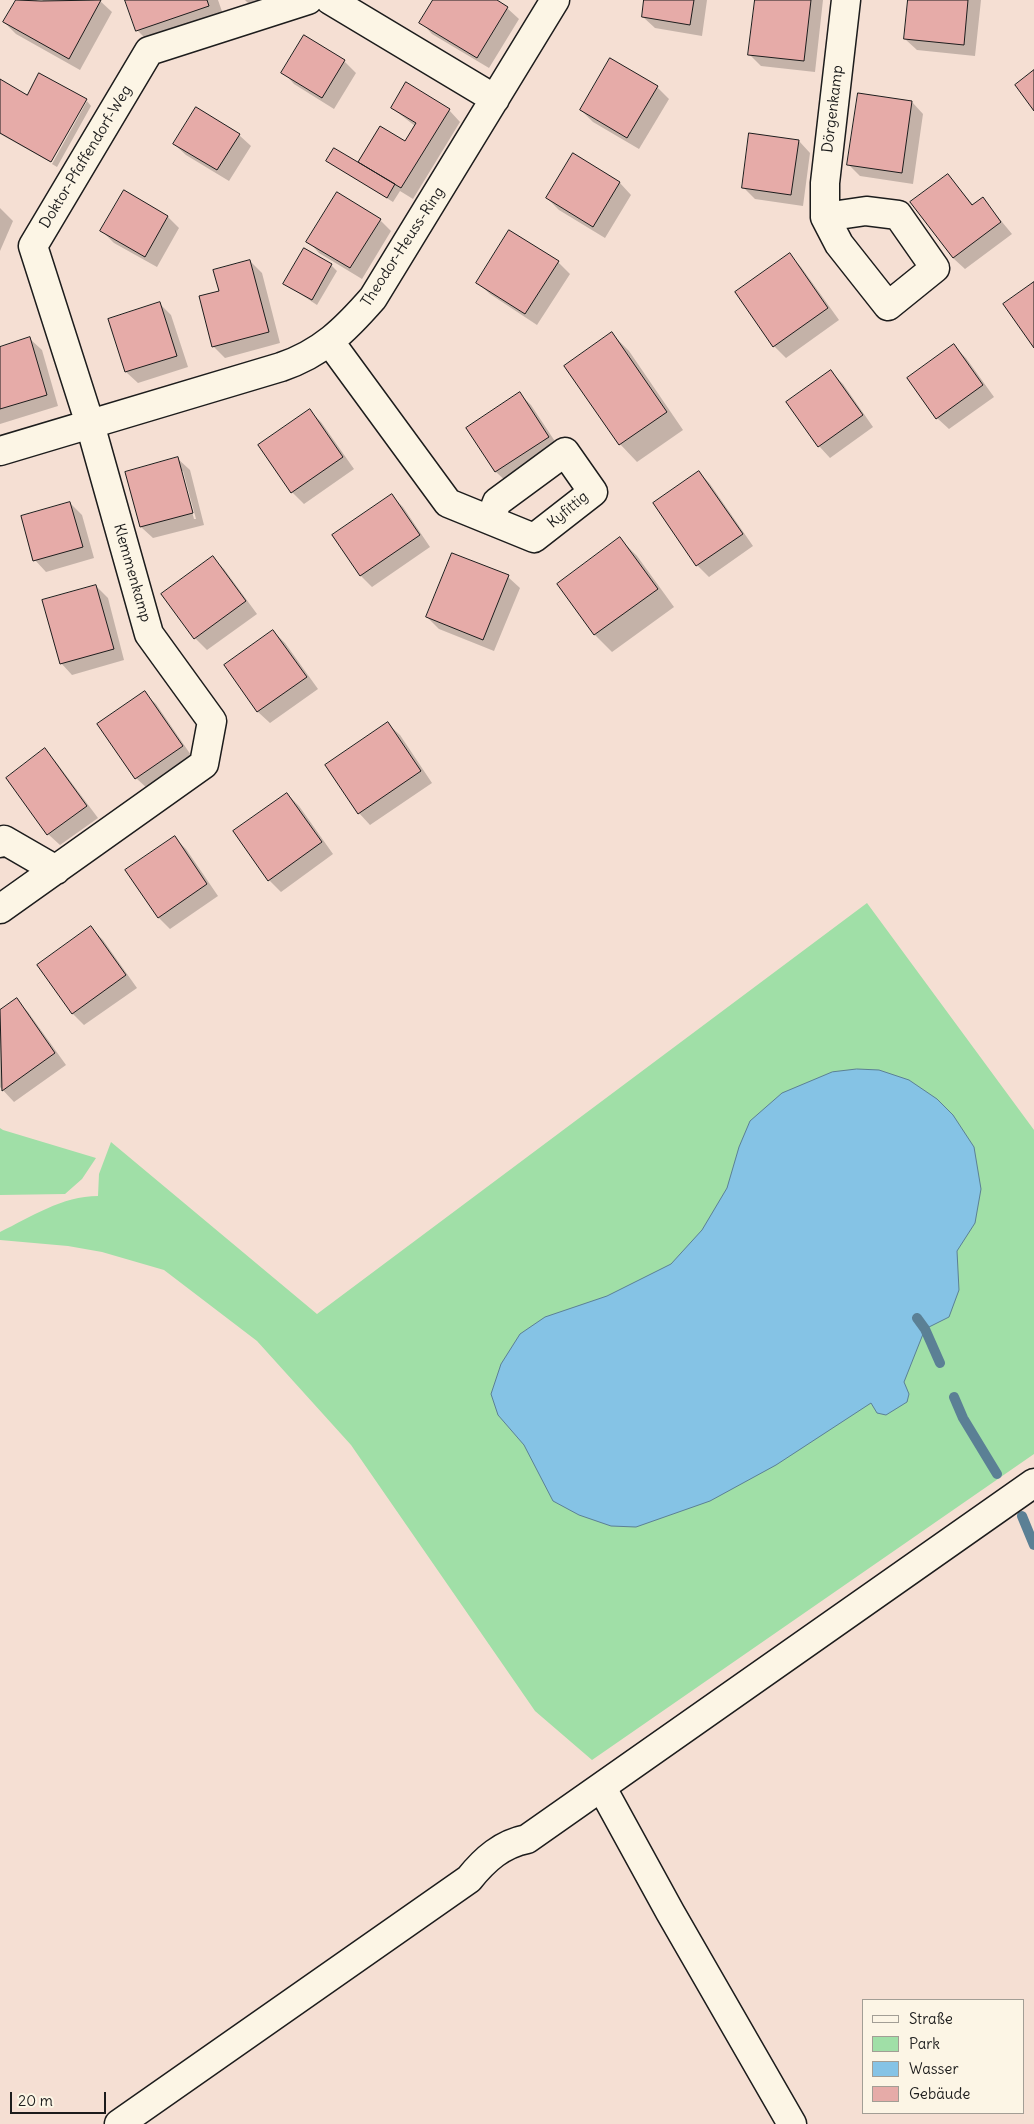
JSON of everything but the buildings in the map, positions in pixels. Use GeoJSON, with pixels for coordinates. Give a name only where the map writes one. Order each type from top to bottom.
{"type":"FeatureCollection","features":[{"type":"Feature","properties":{"kind":"street","name":"Doktor-Pfaffendorf-Weg"},"geometry":{"type":"LineString","coordinates":[[90,424],[33,246],[149,51],[308,0]]}},
{"type":"Feature","properties":{"kind":"street"},"geometry":{"type":"LineString","coordinates":[[330,0],[495,99]]}},
{"type":"Feature","properties":{"kind":"street","name":"Theodor-Heuss-Ring"},"geometry":{"type":"LineString","coordinates":[[0,451],[305,359],[330,342],[351,324],[373,298],[554,0]]}},
{"type":"Feature","properties":{"kind":"street","name":"Dörgenkamp"},"geometry":{"type":"LineString","coordinates":[[826,217],[825,183],[846,0]]}},
{"type":"Feature","properties":{"kind":"street"},"geometry":{"type":"LineString","coordinates":[[330,342],[448,504],[490,520]]}},
{"type":"Feature","properties":{"kind":"street","name":"Klemmenkamp"},"geometry":{"type":"LineString","coordinates":[[0,909],[204,764],[212,721],[149,634],[90,424]]}},
{"type":"Feature","properties":{"kind":"street"},"geometry":{"type":"LineString","coordinates":[[0,843],[4,840],[56,870]]}},
{"type":"Feature","properties":{"kind":"street"},"geometry":{"type":"LineString","coordinates":[[119,2124],[470,1879],[490,1877],[517,1856],[527,1839],[1034,1483]]}},
{"type":"Feature","properties":{"kind":"street"},"geometry":{"type":"LineString","coordinates":[[602,1788],[670,1912],[792,2124]]}},
{"type":"Feature","properties":{"kind":"green space"},"geometry":{"type":"Polygon","coordinates":[[[867,903],[1034,1130],[1034,1454],[592,1760],[535,1711],[351,1445],[257,1341],[164,1270],[102,1252],[68,1246],[0,1240],[0,1232],[47,1208],[59,1203],[98,1196],[99,1174],[111,1142],[317,1314],[867,903]]]}},
{"type":"Feature","properties":{"kind":"green space"},"geometry":{"type":"Polygon","coordinates":[[[0,1128],[96,1158],[82,1179],[65,1194],[0,1195],[0,1128]]]}},
{"type":"Feature","properties":{"kind":"water"},"geometry":{"type":"Polygon","coordinates":[[[857,1069],[879,1070],[909,1080],[937,1099],[953,1115],[974,1147],[981,1189],[975,1223],[957,1251],[959,1290],[949,1317],[925,1329],[904,1382],[909,1394],[907,1402],[886,1415],[877,1413],[871,1403],[776,1465],[710,1501],[636,1527],[611,1526],[579,1515],[553,1501],[524,1445],[498,1415],[491,1394],[501,1364],[520,1334],[545,1317],[607,1296],[671,1264],[702,1230],[727,1188],[739,1147],[750,1121],[782,1093],[832,1072],[857,1069]]]}},
{"type":"Feature","properties":{"kind":"waterway"},"geometry":{"type":"LineString","coordinates":[[917,1318],[925,1329],[940,1363]]}},
{"type":"Feature","properties":{"kind":"waterway"},"geometry":{"type":"LineString","coordinates":[[954,1397],[963,1418],[997,1474]]}},
{"type":"Feature","properties":{"kind":"waterway"},"geometry":{"type":"LineString","coordinates":[[1022,1516],[1034,1545]]}}]}
